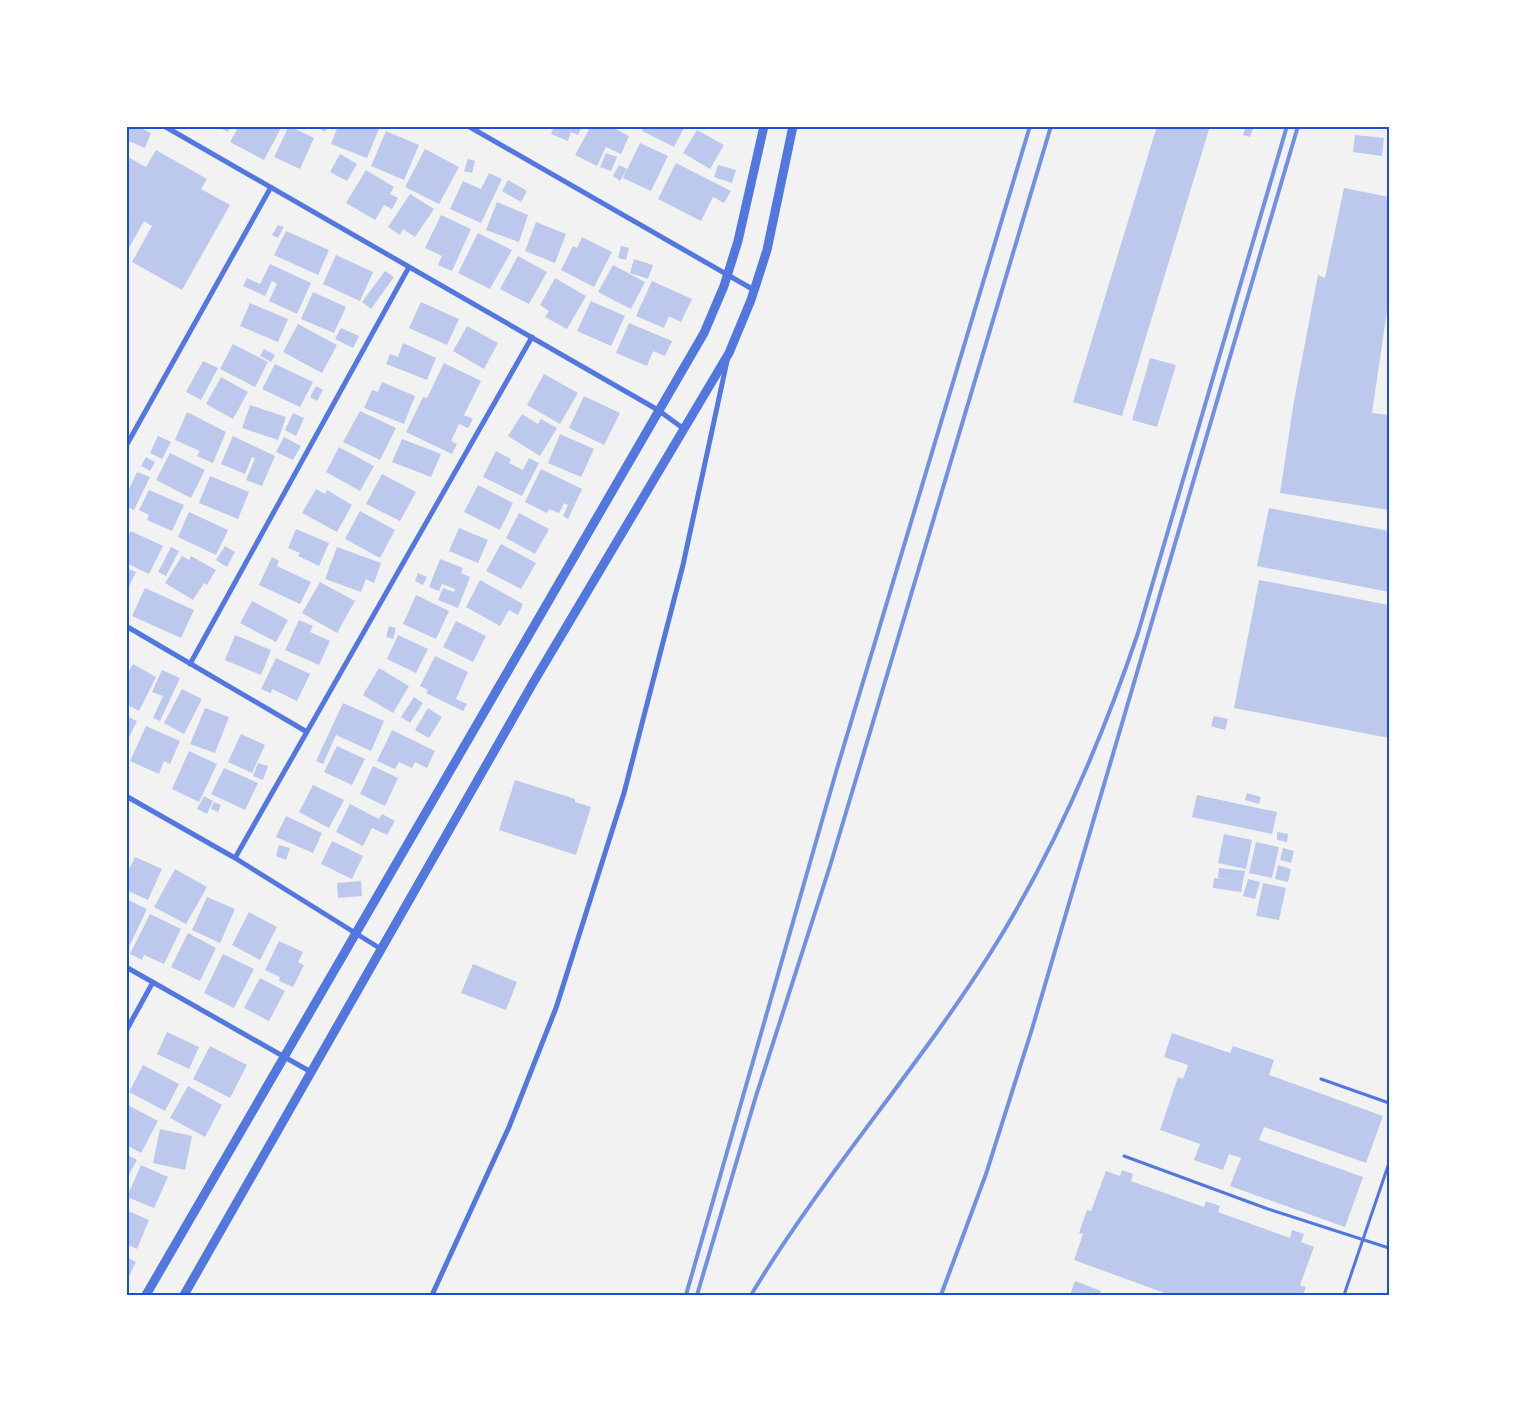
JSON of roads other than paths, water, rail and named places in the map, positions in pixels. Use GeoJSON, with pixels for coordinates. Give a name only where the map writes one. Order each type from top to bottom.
{"type":"FeatureCollection","features":[{"type":"Feature","properties":{"kind":"street"},"geometry":{"type":"LineString","coordinates":[[164,126],[658,410],[684,429]]}},
{"type":"Feature","properties":{"kind":"street"},"geometry":{"type":"LineString","coordinates":[[468,126],[754,290]]}},
{"type":"Feature","properties":{"kind":"street"},"geometry":{"type":"LineString","coordinates":[[146,1295],[704,333],[728,274],[738,241],[764,126]]}},
{"type":"Feature","properties":{"kind":"street"},"geometry":{"type":"LineString","coordinates":[[184,1295],[533,683],[729,353],[754,290],[767,250],[792,127]]}},
{"type":"Feature","properties":{"kind":"street"},"geometry":{"type":"LineString","coordinates":[[126,446],[270,187]]}},
{"type":"Feature","properties":{"kind":"street"},"geometry":{"type":"LineString","coordinates":[[190,664],[409,267]]}},
{"type":"Feature","properties":{"kind":"street"},"geometry":{"type":"LineString","coordinates":[[235,858],[532,337]]}},
{"type":"Feature","properties":{"kind":"street"},"geometry":{"type":"LineString","coordinates":[[432,1295],[509,1127],[556,1008],[621,802],[683,565],[729,353]]}},
{"type":"Feature","properties":{"kind":"street"},"geometry":{"type":"LineString","coordinates":[[126,626],[307,732]]}},
{"type":"Feature","properties":{"kind":"street"},"geometry":{"type":"LineString","coordinates":[[126,796],[235,858],[381,949]]}},
{"type":"Feature","properties":{"kind":"street"},"geometry":{"type":"LineString","coordinates":[[126,967],[311,1072]]}},
{"type":"Feature","properties":{"kind":"street"},"geometry":{"type":"LineString","coordinates":[[126,1031],[153,982]]}},
{"type":"Feature","properties":{"kind":"lane"},"geometry":{"type":"LineString","coordinates":[[1321,1079],[1389,1103]]}},
{"type":"Feature","properties":{"kind":"lane"},"geometry":{"type":"LineString","coordinates":[[1124,1156],[1268,1209],[1389,1248]]}},
{"type":"Feature","properties":{"kind":"lane"},"geometry":{"type":"LineString","coordinates":[[1344,1295],[1389,1163]]}},
{"type":"Feature","properties":{"kind":"railway"},"geometry":{"type":"LineString","coordinates":[[686,1295],[836,772],[1030,126]]}},
{"type":"Feature","properties":{"kind":"railway"},"geometry":{"type":"LineString","coordinates":[[697,1295],[756,1096],[830,866],[1051,126]]}},
{"type":"Feature","properties":{"kind":"railway"},"geometry":{"type":"LineString","coordinates":[[751,1295],[808,1207],[932,1038],[991,952],[1035,876],[1074,797],[1108,716],[1138,633],[1287,126]]}},
{"type":"Feature","properties":{"kind":"railway"},"geometry":{"type":"LineString","coordinates":[[941,1295],[986,1174],[1032,1029],[1298,126]]}}]}
